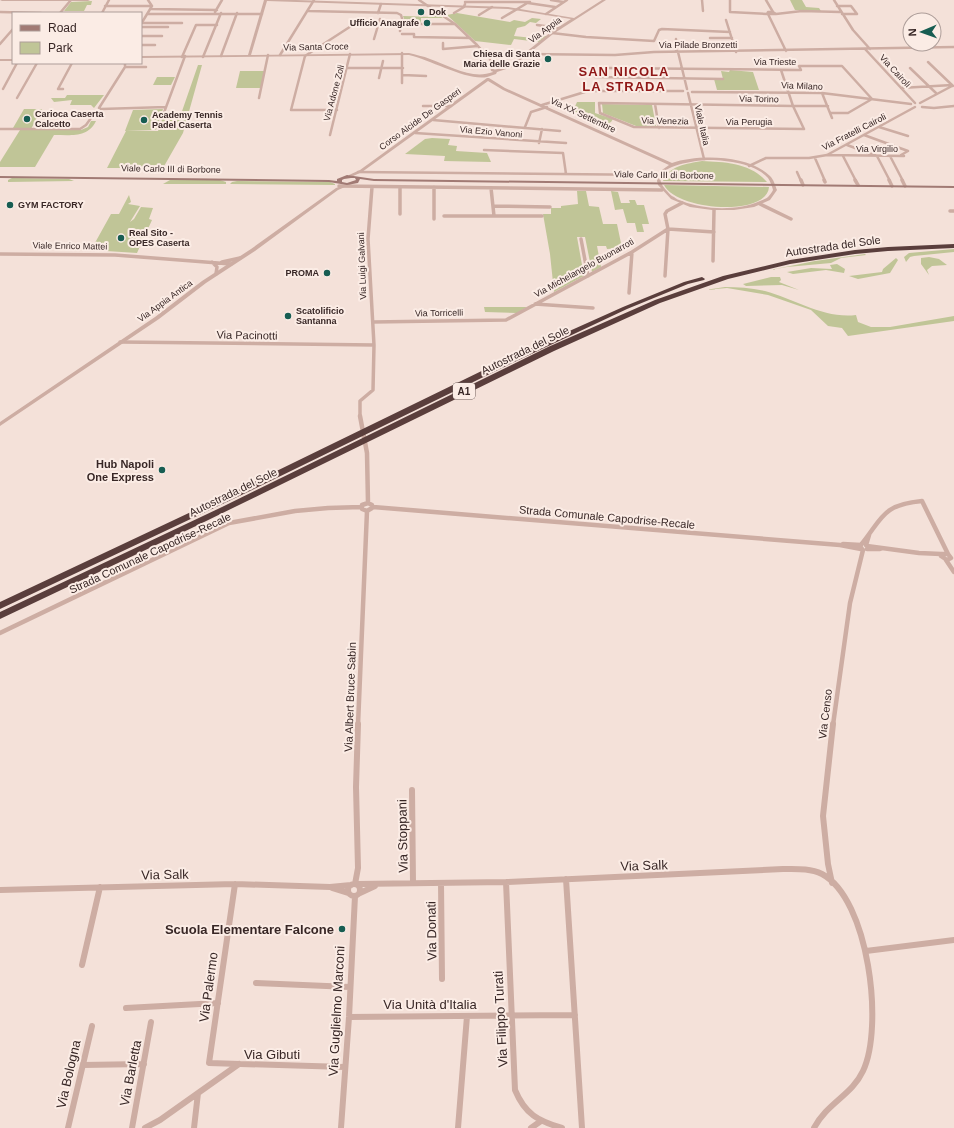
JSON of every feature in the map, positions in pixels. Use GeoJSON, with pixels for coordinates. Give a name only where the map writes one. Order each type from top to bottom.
{"type":"FeatureCollection","features":[{"type":"Feature","properties":{"kind":"highway","name":"Autostrada del Sole"},"geometry":{"type":"LineString","coordinates":[[0,606],[240,492],[501,364],[624,308],[659,294],[686,284],[746,267],[798,256],[871,246],[954,242]]}},
{"type":"Feature","properties":{"kind":"highway","name":"Autostrada del Sole"},"geometry":{"type":"LineString","coordinates":[[0,616],[624,314],[695,287],[752,271],[789,263],[833,255],[874,250],[954,246]]}},
{"type":"Feature","properties":{"kind":"main road","name":"Viale Carlo III di Borbone"},"geometry":{"type":"LineString","coordinates":[[0,176],[332,181],[340,184],[350,184],[358,175]]}},
{"type":"Feature","properties":{"kind":"main road","name":"Viale Carlo III di Borbone"},"geometry":{"type":"LineString","coordinates":[[340,184],[350,176],[358,175],[374,180],[954,187]]}},
{"type":"Feature","properties":{"kind":"street"},"geometry":{"type":"LineString","coordinates":[[2,0],[88,0]]}},
{"type":"Feature","properties":{"kind":"street"},"geometry":{"type":"LineString","coordinates":[[61,12],[70,0]]}},
{"type":"Feature","properties":{"kind":"street"},"geometry":{"type":"LineString","coordinates":[[102,12],[109,0]]}},
{"type":"Feature","properties":{"kind":"street"},"geometry":{"type":"LineString","coordinates":[[142,23],[151,10],[152,6],[148,0]]}},
{"type":"Feature","properties":{"kind":"street"},"geometry":{"type":"LineString","coordinates":[[214,14],[222,0]]}},
{"type":"Feature","properties":{"kind":"street"},"geometry":{"type":"LineString","coordinates":[[248,56],[267,0],[347,1],[381,4],[427,5],[530,1],[555,7]]}},
{"type":"Feature","properties":{"kind":"street"},"geometry":{"type":"LineString","coordinates":[[419,0],[455,24],[470,38],[490,58],[494,71]]}},
{"type":"Feature","properties":{"kind":"street"},"geometry":{"type":"LineString","coordinates":[[550,0],[563,2]]}},
{"type":"Feature","properties":{"kind":"street"},"geometry":{"type":"LineString","coordinates":[[546,14],[567,0]]}},
{"type":"Feature","properties":{"kind":"street","name":"Via Appia"},"geometry":{"type":"LineString","coordinates":[[488,78],[495,73],[494,71],[511,66],[574,18],[604,0]]}},
{"type":"Feature","properties":{"kind":"street"},"geometry":{"type":"LineString","coordinates":[[702,0],[703,11]]}},
{"type":"Feature","properties":{"kind":"street"},"geometry":{"type":"LineString","coordinates":[[730,0],[730,12],[786,14],[802,11],[857,14],[850,6],[837,6]]}},
{"type":"Feature","properties":{"kind":"street"},"geometry":{"type":"LineString","coordinates":[[766,0],[785,50]]}},
{"type":"Feature","properties":{"kind":"street"},"geometry":{"type":"LineString","coordinates":[[834,0],[853,30],[870,49]]}},
{"type":"Feature","properties":{"kind":"street"},"geometry":{"type":"LineString","coordinates":[[280,55],[313,1]]}},
{"type":"Feature","properties":{"kind":"street"},"geometry":{"type":"LineString","coordinates":[[502,18],[530,1]]}},
{"type":"Feature","properties":{"kind":"street"},"geometry":{"type":"LineString","coordinates":[[465,3],[519,9],[574,18]]}},
{"type":"Feature","properties":{"kind":"street"},"geometry":{"type":"LineString","coordinates":[[454,13],[465,3]]}},
{"type":"Feature","properties":{"kind":"street"},"geometry":{"type":"LineString","coordinates":[[378,13],[381,4]]}},
{"type":"Feature","properties":{"kind":"street"},"geometry":{"type":"LineString","coordinates":[[105,6],[152,6]]}},
{"type":"Feature","properties":{"kind":"street"},"geometry":{"type":"LineString","coordinates":[[479,15],[492,7]]}},
{"type":"Feature","properties":{"kind":"street"},"geometry":{"type":"LineString","coordinates":[[151,10],[217,10]]}},
{"type":"Feature","properties":{"kind":"street"},"geometry":{"type":"LineString","coordinates":[[308,11],[399,14],[401,15],[402,25],[400,31]]}},
{"type":"Feature","properties":{"kind":"street"},"geometry":{"type":"LineString","coordinates":[[0,12],[12,12]]}},
{"type":"Feature","properties":{"kind":"street"},"geometry":{"type":"LineString","coordinates":[[203,56],[221,13]]}},
{"type":"Feature","properties":{"kind":"street"},"geometry":{"type":"LineString","coordinates":[[221,56],[237,13]]}},
{"type":"Feature","properties":{"kind":"street"},"geometry":{"type":"LineString","coordinates":[[148,14],[262,14]]}},
{"type":"Feature","properties":{"kind":"street"},"geometry":{"type":"LineString","coordinates":[[337,110],[291,110],[306,55],[362,18]]}},
{"type":"Feature","properties":{"kind":"street"},"geometry":{"type":"LineString","coordinates":[[374,39],[380,19]]}},
{"type":"Feature","properties":{"kind":"street"},"geometry":{"type":"LineString","coordinates":[[726,20],[736,52]]}},
{"type":"Feature","properties":{"kind":"street"},"geometry":{"type":"LineString","coordinates":[[142,25],[182,23]]}},
{"type":"Feature","properties":{"kind":"street"},"geometry":{"type":"LineString","coordinates":[[378,24],[455,24]]}},
{"type":"Feature","properties":{"kind":"street"},"geometry":{"type":"LineString","coordinates":[[142,25],[168,27]]}},
{"type":"Feature","properties":{"kind":"street"},"geometry":{"type":"LineString","coordinates":[[162,118],[183,56],[196,25],[217,25]]}},
{"type":"Feature","properties":{"kind":"street"},"geometry":{"type":"LineString","coordinates":[[536,25],[560,28]]}},
{"type":"Feature","properties":{"kind":"street"},"geometry":{"type":"LineString","coordinates":[[552,34],[654,41],[659,30],[662,29],[730,32]]}},
{"type":"Feature","properties":{"kind":"street"},"geometry":{"type":"LineString","coordinates":[[0,44],[12,30]]}},
{"type":"Feature","properties":{"kind":"street"},"geometry":{"type":"LineString","coordinates":[[402,34],[414,34],[415,38],[470,38]]}},
{"type":"Feature","properties":{"kind":"street"},"geometry":{"type":"LineString","coordinates":[[142,36],[162,36]]}},
{"type":"Feature","properties":{"kind":"street"},"geometry":{"type":"LineString","coordinates":[[710,38],[732,38]]}},
{"type":"Feature","properties":{"kind":"street","name":"Viale Italia"},"geometry":{"type":"LineString","coordinates":[[676,39],[676,50],[678,52],[686,78],[695,128],[704,159]]}},
{"type":"Feature","properties":{"kind":"street"},"geometry":{"type":"LineString","coordinates":[[443,43],[444,49],[478,46]]}},
{"type":"Feature","properties":{"kind":"street"},"geometry":{"type":"LineString","coordinates":[[142,45],[155,45]]}},
{"type":"Feature","properties":{"kind":"street","name":"Via Pilade Bronzetti"},"geometry":{"type":"LineString","coordinates":[[526,54],[616,55],[654,52],[805,51],[954,47]]}},
{"type":"Feature","properties":{"kind":"street","name":"Via Cairoli"},"geometry":{"type":"LineString","coordinates":[[865,49],[901,88],[915,107]]}},
{"type":"Feature","properties":{"kind":"street"},"geometry":{"type":"LineString","coordinates":[[402,53],[402,83]]}},
{"type":"Feature","properties":{"kind":"street","name":"Via Santa Croce"},"geometry":{"type":"LineString","coordinates":[[142,57],[402,53],[414,54],[456,70],[488,78]]}},
{"type":"Feature","properties":{"kind":"street","name":"Via Adone Zoli"},"geometry":{"type":"LineString","coordinates":[[330,135],[348,68],[350,54]]}},
{"type":"Feature","properties":{"kind":"street"},"geometry":{"type":"LineString","coordinates":[[259,98],[268,55]]}},
{"type":"Feature","properties":{"kind":"street"},"geometry":{"type":"LineString","coordinates":[[0,60],[12,60]]}},
{"type":"Feature","properties":{"kind":"street"},"geometry":{"type":"LineString","coordinates":[[379,78],[383,61]]}},
{"type":"Feature","properties":{"kind":"street"},"geometry":{"type":"LineString","coordinates":[[928,62],[953,86]]}},
{"type":"Feature","properties":{"kind":"street"},"geometry":{"type":"LineString","coordinates":[[3,89],[16,64]]}},
{"type":"Feature","properties":{"kind":"street"},"geometry":{"type":"LineString","coordinates":[[17,98],[36,64]]}},
{"type":"Feature","properties":{"kind":"street"},"geometry":{"type":"LineString","coordinates":[[63,89],[58,89],[71,64]]}},
{"type":"Feature","properties":{"kind":"street"},"geometry":{"type":"LineString","coordinates":[[0,129],[80,129],[86,125],[99,109],[125,68],[125,64]]}},
{"type":"Feature","properties":{"kind":"street","name":"Via Trieste"},"geometry":{"type":"LineString","coordinates":[[604,68],[801,70],[799,66],[842,66],[872,99]]}},
{"type":"Feature","properties":{"kind":"street"},"geometry":{"type":"LineString","coordinates":[[125,68],[146,67]]}},
{"type":"Feature","properties":{"kind":"street"},"geometry":{"type":"LineString","coordinates":[[348,68],[403,68]]}},
{"type":"Feature","properties":{"kind":"street"},"geometry":{"type":"LineString","coordinates":[[910,68],[937,94]]}},
{"type":"Feature","properties":{"kind":"street"},"geometry":{"type":"LineString","coordinates":[[781,70],[793,106]]}},
{"type":"Feature","properties":{"kind":"street"},"geometry":{"type":"LineString","coordinates":[[403,75],[426,76]]}},
{"type":"Feature","properties":{"kind":"street"},"geometry":{"type":"LineString","coordinates":[[595,77],[723,79]]}},
{"type":"Feature","properties":{"kind":"street","name":"Via XX Settembre"},"geometry":{"type":"LineString","coordinates":[[488,78],[504,89],[673,165]]}},
{"type":"Feature","properties":{"kind":"street","name":"Corso Alcide De Gasperi"},"geometry":{"type":"LineString","coordinates":[[358,175],[488,78]]}},
{"type":"Feature","properties":{"kind":"street"},"geometry":{"type":"LineString","coordinates":[[901,88],[953,86]]}},
{"type":"Feature","properties":{"kind":"street"},"geometry":{"type":"LineString","coordinates":[[922,107],[923,105],[920,103],[953,86]]}},
{"type":"Feature","properties":{"kind":"street","name":"Viale Italia"},"geometry":{"type":"LineString","coordinates":[[542,105],[588,90],[692,92]]}},
{"type":"Feature","properties":{"kind":"street","name":"Via Milano"},"geometry":{"type":"LineString","coordinates":[[692,92],[822,93],[920,103]]}},
{"type":"Feature","properties":{"kind":"street"},"geometry":{"type":"LineString","coordinates":[[822,93],[832,118]]}},
{"type":"Feature","properties":{"kind":"street"},"geometry":{"type":"LineString","coordinates":[[831,113],[848,113],[872,99]]}},
{"type":"Feature","properties":{"kind":"street","name":"Via Venezia"},"geometry":{"type":"LineString","coordinates":[[655,104],[599,104],[600,113],[634,127],[695,128]]}},
{"type":"Feature","properties":{"kind":"street"},"geometry":{"type":"LineString","coordinates":[[659,128],[655,104],[690,105]]}},
{"type":"Feature","properties":{"kind":"street","name":"Via Torino"},"geometry":{"type":"LineString","coordinates":[[690,105],[828,106]]}},
{"type":"Feature","properties":{"kind":"street"},"geometry":{"type":"LineString","coordinates":[[423,106],[451,106]]}},
{"type":"Feature","properties":{"kind":"street","name":"Via Perugia"},"geometry":{"type":"LineString","coordinates":[[695,128],[804,129],[793,106]]}},
{"type":"Feature","properties":{"kind":"street"},"geometry":{"type":"LineString","coordinates":[[915,107],[931,108],[954,106]]}},
{"type":"Feature","properties":{"kind":"street"},"geometry":{"type":"LineString","coordinates":[[99,109],[166,107]]}},
{"type":"Feature","properties":{"kind":"street","name":"Via Fratelli Cairoli"},"geometry":{"type":"LineString","coordinates":[[749,166],[766,158],[815,158],[827,155],[915,107]]}},
{"type":"Feature","properties":{"kind":"street"},"geometry":{"type":"LineString","coordinates":[[525,127],[531,112],[547,108]]}},
{"type":"Feature","properties":{"kind":"street"},"geometry":{"type":"LineString","coordinates":[[433,120],[560,131]]}},
{"type":"Feature","properties":{"kind":"street"},"geometry":{"type":"LineString","coordinates":[[879,127],[908,136]]}},
{"type":"Feature","properties":{"kind":"street"},"geometry":{"type":"LineString","coordinates":[[539,143],[542,129]]}},
{"type":"Feature","properties":{"kind":"street","name":"Via Ezio Vanoni"},"geometry":{"type":"LineString","coordinates":[[415,133],[539,143],[566,143]]}},
{"type":"Feature","properties":{"kind":"street","name":"Via Virgilio"},"geometry":{"type":"LineString","coordinates":[[827,155],[902,156],[908,150],[864,135]]}},
{"type":"Feature","properties":{"kind":"street"},"geometry":{"type":"LineString","coordinates":[[847,144],[877,156],[892,186]]}},
{"type":"Feature","properties":{"kind":"street"},"geometry":{"type":"LineString","coordinates":[[484,150],[562,153],[566,174]]}},
{"type":"Feature","properties":{"kind":"street"},"geometry":{"type":"LineString","coordinates":[[844,156],[858,185]]}},
{"type":"Feature","properties":{"kind":"street"},"geometry":{"type":"LineString","coordinates":[[890,156],[905,186]]}},
{"type":"Feature","properties":{"kind":"street"},"geometry":{"type":"LineString","coordinates":[[815,158],[825,182]]}},
{"type":"Feature","properties":{"kind":"street"},"geometry":{"type":"LineString","coordinates":[[358,175],[660,175],[673,165],[704,159],[723,160],[749,166],[766,174],[774,184],[773,193],[766,201],[760,204],[739,209],[714,210],[682,203],[667,195],[658,183],[660,175]]}},
{"type":"Feature","properties":{"kind":"street"},"geometry":{"type":"LineString","coordinates":[[797,172],[803,185]]}},
{"type":"Feature","properties":{"kind":"street"},"geometry":{"type":"LineString","coordinates":[[340,184],[372,187],[662,190]]}},
{"type":"Feature","properties":{"kind":"street","name":"Via Appia Antica"},"geometry":{"type":"LineString","coordinates":[[0,424],[176,304],[340,184]]}},
{"type":"Feature","properties":{"kind":"street","name":"Via Luigi Galvani"},"geometry":{"type":"LineString","coordinates":[[368,503],[367,453],[360,421],[360,401],[373,390],[374,345],[368,246],[372,187]]}},
{"type":"Feature","properties":{"kind":"street"},"geometry":{"type":"LineString","coordinates":[[400,187],[400,214]]}},
{"type":"Feature","properties":{"kind":"street"},"geometry":{"type":"LineString","coordinates":[[434,187],[434,219]]}},
{"type":"Feature","properties":{"kind":"street"},"geometry":{"type":"LineString","coordinates":[[491,188],[494,216]]}},
{"type":"Feature","properties":{"kind":"street"},"geometry":{"type":"LineString","coordinates":[[665,276],[668,229],[665,214],[682,203]]}},
{"type":"Feature","properties":{"kind":"street"},"geometry":{"type":"LineString","coordinates":[[760,204],[791,219]]}},
{"type":"Feature","properties":{"kind":"street"},"geometry":{"type":"LineString","coordinates":[[493,206],[550,207]]}},
{"type":"Feature","properties":{"kind":"street"},"geometry":{"type":"LineString","coordinates":[[713,261],[714,210]]}},
{"type":"Feature","properties":{"kind":"street"},"geometry":{"type":"LineString","coordinates":[[444,216],[542,216]]}},
{"type":"Feature","properties":{"kind":"street"},"geometry":{"type":"LineString","coordinates":[[668,229],[714,232]]}},
{"type":"Feature","properties":{"kind":"street","name":"Via Michelangelo Buonarroti"},"geometry":{"type":"LineString","coordinates":[[506,320],[632,252],[668,229]]}},
{"type":"Feature","properties":{"kind":"street"},"geometry":{"type":"LineString","coordinates":[[582,239],[588,276]]}},
{"type":"Feature","properties":{"kind":"street"},"geometry":{"type":"LineString","coordinates":[[629,293],[632,252]]}},
{"type":"Feature","properties":{"kind":"street","name":"Viale Enrico Mattei"},"geometry":{"type":"LineString","coordinates":[[0,254],[101,254],[231,264]]}},
{"type":"Feature","properties":{"kind":"street","name":"Viale Enrico Mattei"},"geometry":{"type":"LineString","coordinates":[[212,262],[240,258]]}},
{"type":"Feature","properties":{"kind":"street"},"geometry":{"type":"LineString","coordinates":[[212,262],[217,267],[216,274]]}},
{"type":"Feature","properties":{"kind":"street"},"geometry":{"type":"LineString","coordinates":[[535,304],[593,308]]}},
{"type":"Feature","properties":{"kind":"street","name":"Via Torricelli"},"geometry":{"type":"LineString","coordinates":[[373,322],[506,320]]}},
{"type":"Feature","properties":{"kind":"street","name":"Via Pacinotti"},"geometry":{"type":"LineString","coordinates":[[120,342],[374,345]]}},
{"type":"Feature","properties":{"kind":"street","name":"Via Censo"},"geometry":{"type":"LineString","coordinates":[[832,883],[828,864],[823,816],[844,640],[850,603],[864,547],[869,539],[869,535],[882,514],[893,505],[922,501],[941,541],[945,556]]}},
{"type":"Feature","properties":{"kind":"street"},"geometry":{"type":"LineString","coordinates":[[368,503],[373,507],[367,511],[363,510],[361,507],[368,503]]}},
{"type":"Feature","properties":{"kind":"street","name":"Strada Comunale Capodrise-Recale"},"geometry":{"type":"LineString","coordinates":[[0,633],[229,524],[261,516],[309,509],[338,506],[361,507]]}},
{"type":"Feature","properties":{"kind":"street","name":"Strada Comunale Capodrise-Recale"},"geometry":{"type":"LineString","coordinates":[[373,507],[864,547],[945,556]]}},
{"type":"Feature","properties":{"kind":"street","name":"Via Albert Bruce Sabin"},"geometry":{"type":"LineString","coordinates":[[355,884],[358,868],[356,787],[367,511]]}},
{"type":"Feature","properties":{"kind":"street"},"geometry":{"type":"LineString","coordinates":[[945,556],[954,570]]}},
{"type":"Feature","properties":{"kind":"street","name":"Via Stoppani"},"geometry":{"type":"LineString","coordinates":[[412,790],[413,883]]}},
{"type":"Feature","properties":{"kind":"street","name":"Via Salk"},"geometry":{"type":"LineString","coordinates":[[0,890],[235,884],[330,887],[355,884],[376,885],[506,882],[783,869],[809,870],[822,874],[832,883],[843,894],[849,906],[866,951],[872,1008],[871,1035],[868,1057],[863,1071],[850,1090],[827,1107],[817,1120],[814,1128]]}},
{"type":"Feature","properties":{"kind":"street"},"geometry":{"type":"LineString","coordinates":[[566,879],[582,1128]]}},
{"type":"Feature","properties":{"kind":"street","name":"Via Filippo Turati"},"geometry":{"type":"LineString","coordinates":[[506,882],[515,1090],[518,1100],[523,1108],[541,1121],[562,1128]]}},
{"type":"Feature","properties":{"kind":"street","name":"Via Donati"},"geometry":{"type":"LineString","coordinates":[[441,883],[442,979]]}},
{"type":"Feature","properties":{"kind":"street","name":"Via Palermo"},"geometry":{"type":"LineString","coordinates":[[235,884],[209,1063],[239,1064]]}},
{"type":"Feature","properties":{"kind":"street"},"geometry":{"type":"LineString","coordinates":[[355,884],[361,888],[354,894],[347,890],[355,884]]}},
{"type":"Feature","properties":{"kind":"street","name":"Via Salk"},"geometry":{"type":"LineString","coordinates":[[330,887],[354,894],[376,885]]}},
{"type":"Feature","properties":{"kind":"street"},"geometry":{"type":"LineString","coordinates":[[82,965],[100,887]]}},
{"type":"Feature","properties":{"kind":"street","name":"Via Guglielmo Marconi"},"geometry":{"type":"LineString","coordinates":[[341,1128],[349,1016],[354,894]]}},
{"type":"Feature","properties":{"kind":"street"},"geometry":{"type":"LineString","coordinates":[[866,951],[954,940]]}},
{"type":"Feature","properties":{"kind":"street"},"geometry":{"type":"LineString","coordinates":[[256,983],[350,987]]}},
{"type":"Feature","properties":{"kind":"street"},"geometry":{"type":"LineString","coordinates":[[126,1008],[218,1003]]}},
{"type":"Feature","properties":{"kind":"street","name":"Via Unità d'Italia"},"geometry":{"type":"LineString","coordinates":[[349,1016],[575,1015]]}},
{"type":"Feature","properties":{"kind":"street"},"geometry":{"type":"LineString","coordinates":[[458,1128],[467,1016]]}},
{"type":"Feature","properties":{"kind":"street","name":"Via Barletta"},"geometry":{"type":"LineString","coordinates":[[132,1128],[152,1022]]}},
{"type":"Feature","properties":{"kind":"street","name":"Via Bologna"},"geometry":{"type":"LineString","coordinates":[[68,1128],[92,1026]]}},
{"type":"Feature","properties":{"kind":"street"},"geometry":{"type":"LineString","coordinates":[[82,1065],[144,1064]]}},
{"type":"Feature","properties":{"kind":"street","name":"Via Gibuti"},"geometry":{"type":"LineString","coordinates":[[145,1128],[160,1120],[239,1064],[346,1067]]}},
{"type":"Feature","properties":{"kind":"street"},"geometry":{"type":"LineString","coordinates":[[194,1128],[198,1093]]}},
{"type":"Feature","properties":{"kind":"street"},"geometry":{"type":"LineString","coordinates":[[531,1128],[541,1121]]}},
{"type":"Feature","properties":{"kind":"green space"},"geometry":{"type":"Polygon","coordinates":[[[790,0],[802,0],[806,7],[819,8],[821,11],[795,10],[790,0]]]}},
{"type":"Feature","properties":{"kind":"green space"},"geometry":{"type":"Polygon","coordinates":[[[92,1],[91,5],[87,5],[84,11],[64,11],[71,2],[92,1]]]}},
{"type":"Feature","properties":{"kind":"green space"},"geometry":{"type":"Polygon","coordinates":[[[457,13],[510,22],[514,20],[525,22],[532,18],[541,19],[536,23],[530,22],[525,26],[517,28],[514,36],[533,38],[537,35],[547,36],[539,42],[514,39],[511,45],[475,41],[447,15],[457,13]]]}},
{"type":"Feature","properties":{"kind":"green space"},"geometry":{"type":"Polygon","coordinates":[[[433,15],[438,15],[443,18],[421,18],[421,24],[406,24],[403,16],[435,17],[433,15]]]}},
{"type":"Feature","properties":{"kind":"green space"},"geometry":{"type":"Polygon","coordinates":[[[198,65],[202,65],[183,133],[163,168],[107,168],[126,131],[158,131],[163,117],[180,117],[198,65]]]}},
{"type":"Feature","properties":{"kind":"green space"},"geometry":{"type":"Polygon","coordinates":[[[730,70],[753,72],[759,90],[717,90],[714,79],[723,79],[721,71],[729,72],[730,70]]]}},
{"type":"Feature","properties":{"kind":"green space"},"geometry":{"type":"Polygon","coordinates":[[[240,71],[265,71],[261,88],[236,88],[240,71]]]}},
{"type":"Feature","properties":{"kind":"green space"},"geometry":{"type":"Polygon","coordinates":[[[157,77],[175,77],[171,85],[153,85],[157,77]]]}},
{"type":"Feature","properties":{"kind":"green space"},"geometry":{"type":"Polygon","coordinates":[[[67,95],[104,95],[94,108],[91,105],[70,105],[72,100],[54,102],[51,98],[65,98],[67,95]]]}},
{"type":"Feature","properties":{"kind":"green space"},"geometry":{"type":"Polygon","coordinates":[[[577,102],[595,102],[595,113],[613,119],[605,125],[573,111],[577,102]]]}},
{"type":"Feature","properties":{"kind":"green space"},"geometry":{"type":"Polygon","coordinates":[[[602,104],[652,105],[656,126],[636,126],[603,113],[602,104]]]}},
{"type":"Feature","properties":{"kind":"green space","name":"Carioca Caserta Calcetto"},"geometry":{"type":"Polygon","coordinates":[[[24,109],[42,109],[31,129],[13,128],[24,109]]]}},
{"type":"Feature","properties":{"kind":"green space","name":"Academy Tennis Padel Caserta"},"geometry":{"type":"Polygon","coordinates":[[[163,109],[156,130],[125,131],[133,110],[163,109]]]}},
{"type":"Feature","properties":{"kind":"green space"},"geometry":{"type":"Polygon","coordinates":[[[91,121],[96,121],[93,126],[84,133],[73,135],[54,135],[35,167],[0,167],[0,162],[20,130],[81,130],[88,127],[91,121]]]}},
{"type":"Feature","properties":{"kind":"green space"},"geometry":{"type":"Polygon","coordinates":[[[425,139],[450,139],[448,145],[457,146],[456,151],[487,153],[491,162],[444,161],[445,156],[405,154],[425,139]]]}},
{"type":"Feature","properties":{"kind":"green space"},"geometry":{"type":"Polygon","coordinates":[[[702,161],[728,163],[745,167],[761,176],[767,182],[663,181],[674,168],[684,164],[702,161]]]}},
{"type":"Feature","properties":{"kind":"green space"},"geometry":{"type":"Polygon","coordinates":[[[12,178],[69,179],[74,181],[8,182],[8,180],[12,178]]]}},
{"type":"Feature","properties":{"kind":"green space"},"geometry":{"type":"Polygon","coordinates":[[[170,180],[220,180],[226,182],[226,184],[163,184],[170,180]]]}},
{"type":"Feature","properties":{"kind":"green space"},"geometry":{"type":"Polygon","coordinates":[[[237,181],[330,182],[335,185],[230,184],[237,181]]]}},
{"type":"Feature","properties":{"kind":"green space"},"geometry":{"type":"Polygon","coordinates":[[[664,185],[769,187],[764,197],[754,203],[721,207],[702,205],[686,200],[672,194],[664,185]]]}},
{"type":"Feature","properties":{"kind":"green space"},"geometry":{"type":"Polygon","coordinates":[[[577,191],[586,191],[589,206],[599,207],[603,224],[617,224],[622,248],[607,249],[606,246],[597,246],[601,267],[592,272],[585,237],[577,237],[584,276],[554,292],[550,254],[543,214],[551,214],[551,208],[561,208],[561,206],[578,204],[577,191]]]}},
{"type":"Feature","properties":{"kind":"green space"},"geometry":{"type":"Polygon","coordinates":[[[611,191],[618,192],[621,203],[630,203],[629,200],[635,200],[637,205],[644,205],[649,224],[642,224],[644,232],[637,232],[635,223],[627,223],[623,209],[615,210],[611,191]]]}},
{"type":"Feature","properties":{"kind":"green space","name":"Real Sito - OPES Caserta"},"geometry":{"type":"Polygon","coordinates":[[[129,195],[131,202],[128,204],[140,206],[130,222],[134,219],[141,207],[153,208],[149,219],[152,220],[137,253],[91,250],[111,214],[119,214],[129,195]]]}},
{"type":"Feature","properties":{"kind":"green space"},"geometry":{"type":"Polygon","coordinates":[[[954,249],[954,252],[910,257],[906,262],[904,257],[909,253],[954,249]]]}},
{"type":"Feature","properties":{"kind":"green space"},"geometry":{"type":"Polygon","coordinates":[[[866,255],[841,258],[831,263],[770,270],[815,261],[866,255]]]}},
{"type":"Feature","properties":{"kind":"green space"},"geometry":{"type":"Polygon","coordinates":[[[929,257],[939,259],[947,265],[932,266],[927,270],[929,275],[921,264],[921,258],[929,257]]]}},
{"type":"Feature","properties":{"kind":"green space"},"geometry":{"type":"Polygon","coordinates":[[[896,258],[898,260],[890,273],[858,279],[849,276],[882,272],[883,269],[896,258]]]}},
{"type":"Feature","properties":{"kind":"green space"},"geometry":{"type":"Polygon","coordinates":[[[837,264],[845,269],[844,273],[826,270],[793,274],[787,272],[811,268],[832,269],[830,265],[837,264]]]}},
{"type":"Feature","properties":{"kind":"green space"},"geometry":{"type":"Polygon","coordinates":[[[771,277],[780,277],[781,280],[779,282],[799,290],[782,285],[746,286],[743,284],[771,277]]]}},
{"type":"Feature","properties":{"kind":"green space"},"geometry":{"type":"Polygon","coordinates":[[[725,287],[765,291],[810,308],[832,314],[856,315],[858,322],[871,327],[890,327],[954,316],[954,321],[848,336],[842,328],[828,326],[811,310],[768,295],[727,288],[705,290],[725,287]]]}},
{"type":"Feature","properties":{"kind":"green space"},"geometry":{"type":"Polygon","coordinates":[[[484,307],[527,307],[517,313],[485,312],[484,307]]]}},
{"type":"Feature","properties":{"kind":"place","name":"Dok"},"geometry":{"type":"Point","coordinates":[421,12]}},
{"type":"Feature","properties":{"kind":"place","name":"Ufficio Anagrafe"},"geometry":{"type":"Point","coordinates":[427,23]}},
{"type":"Feature","properties":{"kind":"place","name":"Chiesa di Santa Maria delle Grazie"},"geometry":{"type":"Point","coordinates":[548,59]}},
{"type":"Feature","properties":{"kind":"place","name":"Carioca Caserta Calcetto"},"geometry":{"type":"Point","coordinates":[27,119]}},
{"type":"Feature","properties":{"kind":"place","name":"Academy Tennis Padel Caserta"},"geometry":{"type":"Point","coordinates":[144,120]}},
{"type":"Feature","properties":{"kind":"place","name":"GYM FACTORY"},"geometry":{"type":"Point","coordinates":[10,205]}},
{"type":"Feature","properties":{"kind":"place","name":"Real Sito - OPES Caserta"},"geometry":{"type":"Point","coordinates":[121,238]}},
{"type":"Feature","properties":{"kind":"place","name":"PROMA"},"geometry":{"type":"Point","coordinates":[327,273]}},
{"type":"Feature","properties":{"kind":"place","name":"Scatolificio Santanna"},"geometry":{"type":"Point","coordinates":[288,316]}},
{"type":"Feature","properties":{"kind":"place","name":"Hub Napoli One Express"},"geometry":{"type":"Point","coordinates":[162,470]}},
{"type":"Feature","properties":{"kind":"place","name":"Scuola Elementare Falcone"},"geometry":{"type":"Point","coordinates":[342,929]}},
{"type":"Feature","properties":{"kind":"district","name":"SAN NICOLA LA STRADA"},"geometry":{"type":"Point","coordinates":[624,78]}}]}
